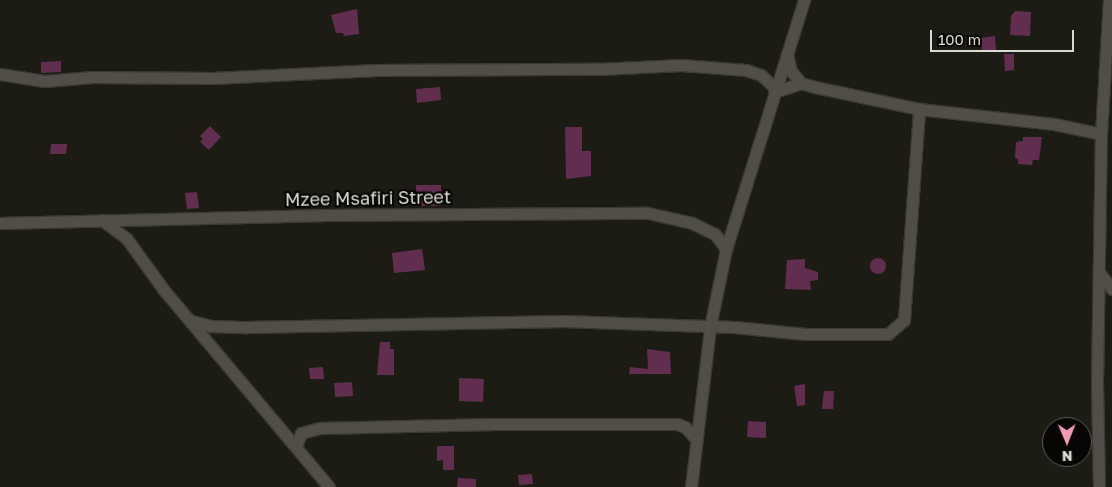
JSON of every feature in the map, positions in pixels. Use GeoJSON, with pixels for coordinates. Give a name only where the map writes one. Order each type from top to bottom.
{"type":"FeatureCollection","features":[{"type":"Feature","properties":{"kind":"street"},"geometry":{"type":"LineString","coordinates":[[691,487],[710,327],[726,249],[786,52],[804,0]]}},
{"type":"Feature","properties":{"kind":"street"},"geometry":{"type":"LineString","coordinates":[[1099,487],[1097,382],[1101,275],[1101,134],[1109,49],[1108,0]]}},
{"type":"Feature","properties":{"kind":"street"},"geometry":{"type":"LineString","coordinates":[[786,52],[790,71],[801,83]]}},
{"type":"Feature","properties":{"kind":"street"},"geometry":{"type":"LineString","coordinates":[[0,74],[44,81],[93,77],[213,78],[377,70],[600,69],[681,65],[746,70],[761,75],[775,91]]}},
{"type":"Feature","properties":{"kind":"street"},"geometry":{"type":"LineString","coordinates":[[775,91],[801,83],[919,109],[1054,124],[1101,134]]}},
{"type":"Feature","properties":{"kind":"street"},"geometry":{"type":"LineString","coordinates":[[192,322],[229,327],[564,322],[710,327],[806,334],[888,334],[901,326],[904,320],[919,109]]}},
{"type":"Feature","properties":{"kind":"street"},"geometry":{"type":"LineString","coordinates":[[1081,130],[1102,118]]}},
{"type":"Feature","properties":{"kind":"street","name":"Mzee Msafiri Street"},"geometry":{"type":"LineString","coordinates":[[0,223],[648,213],[692,223],[715,234],[726,249]]}},
{"type":"Feature","properties":{"kind":"street"},"geometry":{"type":"LineString","coordinates":[[102,220],[127,239],[163,289],[329,487]]}},
{"type":"Feature","properties":{"kind":"street"},"geometry":{"type":"LineString","coordinates":[[1101,275],[1112,289]]}},
{"type":"Feature","properties":{"kind":"street"},"geometry":{"type":"LineString","coordinates":[[212,346],[229,327]]}},
{"type":"Feature","properties":{"kind":"street"},"geometry":{"type":"LineString","coordinates":[[677,424],[700,410]]}},
{"type":"Feature","properties":{"kind":"street"},"geometry":{"type":"LineString","coordinates":[[296,446],[301,433],[320,428],[677,424],[685,427],[696,439]]}},
{"type":"Feature","properties":{"kind":"building"},"geometry":{"type":"Polygon","coordinates":[[[357,9],[359,34],[344,36],[343,33],[336,33],[331,15],[357,9]]]}},
{"type":"Feature","properties":{"kind":"building"},"geometry":{"type":"Polygon","coordinates":[[[1015,11],[1031,12],[1030,36],[1010,35],[1011,16],[1015,11]]]}},
{"type":"Feature","properties":{"kind":"building"},"geometry":{"type":"Polygon","coordinates":[[[995,36],[996,51],[982,52],[981,38],[995,36]]]}},
{"type":"Feature","properties":{"kind":"building"},"geometry":{"type":"Polygon","coordinates":[[[1004,54],[1014,54],[1014,70],[1005,71],[1004,54]]]}},
{"type":"Feature","properties":{"kind":"building"},"geometry":{"type":"Polygon","coordinates":[[[61,61],[61,72],[41,73],[41,62],[61,61]]]}},
{"type":"Feature","properties":{"kind":"building"},"geometry":{"type":"Polygon","coordinates":[[[440,87],[441,100],[417,103],[416,89],[440,87]]]}},
{"type":"Feature","properties":{"kind":"building"},"geometry":{"type":"Polygon","coordinates":[[[210,126],[221,137],[209,150],[200,142],[203,139],[200,136],[210,126]]]}},
{"type":"Feature","properties":{"kind":"building"},"geometry":{"type":"Polygon","coordinates":[[[565,127],[582,127],[582,151],[591,151],[591,176],[566,179],[565,127]]]}},
{"type":"Feature","properties":{"kind":"building"},"geometry":{"type":"Polygon","coordinates":[[[1023,137],[1042,137],[1039,160],[1033,160],[1032,165],[1018,164],[1018,159],[1015,158],[1016,142],[1023,141],[1023,137]]]}},
{"type":"Feature","properties":{"kind":"building"},"geometry":{"type":"Polygon","coordinates":[[[51,144],[67,144],[66,154],[50,154],[51,144]]]}},
{"type":"Feature","properties":{"kind":"building"},"geometry":{"type":"Polygon","coordinates":[[[416,185],[441,185],[441,206],[416,206],[416,185]]]}},
{"type":"Feature","properties":{"kind":"building"},"geometry":{"type":"Polygon","coordinates":[[[197,192],[199,208],[187,209],[185,193],[197,192]]]}},
{"type":"Feature","properties":{"kind":"building"},"geometry":{"type":"Polygon","coordinates":[[[422,249],[425,270],[394,273],[392,253],[422,249]]]}},
{"type":"Feature","properties":{"kind":"building"},"geometry":{"type":"Polygon","coordinates":[[[878,258],[884,260],[886,266],[884,272],[878,274],[872,272],[870,266],[872,260],[878,258]]]}},
{"type":"Feature","properties":{"kind":"building"},"geometry":{"type":"Polygon","coordinates":[[[805,259],[805,268],[818,272],[818,280],[810,281],[811,290],[785,289],[787,260],[805,259]]]}},
{"type":"Feature","properties":{"kind":"building"},"geometry":{"type":"Polygon","coordinates":[[[380,342],[390,342],[390,349],[394,349],[394,375],[377,375],[380,342]]]}},
{"type":"Feature","properties":{"kind":"building"},"geometry":{"type":"Polygon","coordinates":[[[647,349],[670,352],[671,374],[629,374],[630,367],[648,369],[647,349]]]}},
{"type":"Feature","properties":{"kind":"building"},"geometry":{"type":"Polygon","coordinates":[[[323,367],[324,379],[310,379],[309,368],[323,367]]]}},
{"type":"Feature","properties":{"kind":"building"},"geometry":{"type":"Polygon","coordinates":[[[459,378],[484,379],[483,402],[459,401],[459,378]]]}},
{"type":"Feature","properties":{"kind":"building"},"geometry":{"type":"Polygon","coordinates":[[[352,382],[353,396],[335,397],[334,383],[352,382]]]}},
{"type":"Feature","properties":{"kind":"building"},"geometry":{"type":"Polygon","coordinates":[[[805,384],[805,405],[797,406],[794,386],[805,384]]]}},
{"type":"Feature","properties":{"kind":"building"},"geometry":{"type":"Polygon","coordinates":[[[824,391],[834,391],[833,409],[822,409],[824,391]]]}},
{"type":"Feature","properties":{"kind":"building"},"geometry":{"type":"Polygon","coordinates":[[[748,421],[766,422],[766,438],[747,437],[748,421]]]}},
{"type":"Feature","properties":{"kind":"building"},"geometry":{"type":"Polygon","coordinates":[[[437,446],[454,446],[454,470],[443,470],[443,460],[437,461],[437,446]]]}},
{"type":"Feature","properties":{"kind":"building"},"geometry":{"type":"Polygon","coordinates":[[[532,474],[533,484],[519,485],[518,475],[532,474]]]}},
{"type":"Feature","properties":{"kind":"building"},"geometry":{"type":"Polygon","coordinates":[[[458,478],[476,479],[476,487],[457,487],[458,478]]]}}]}
